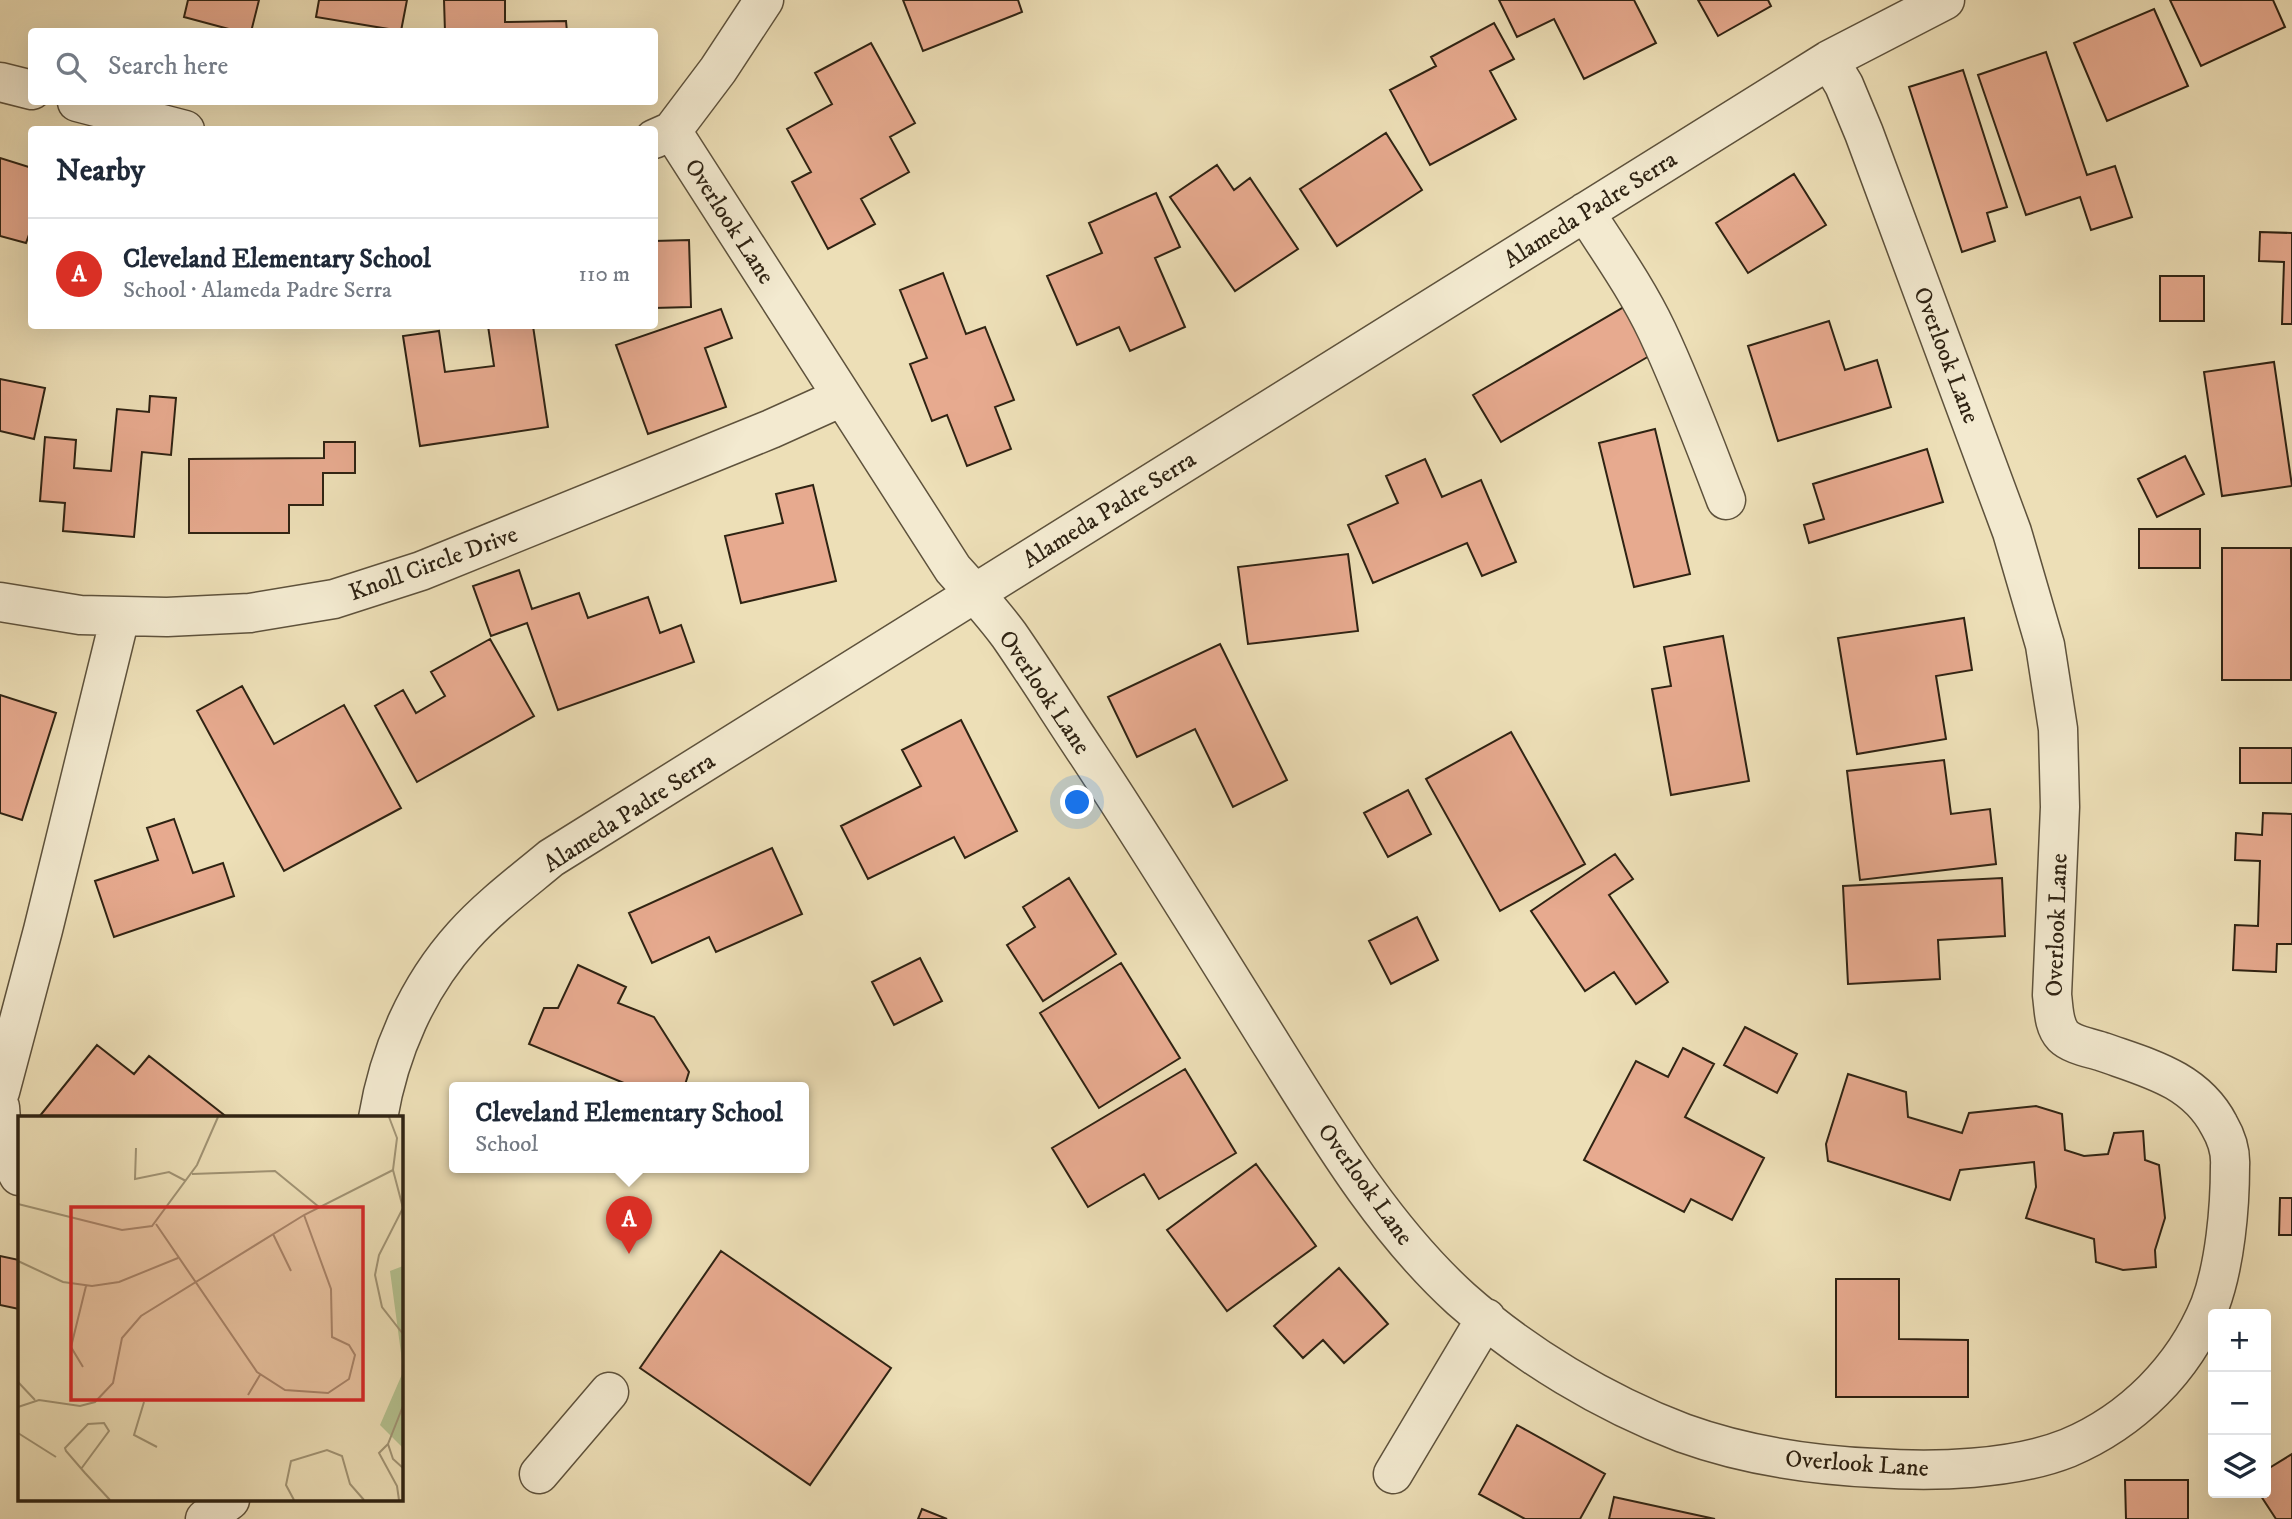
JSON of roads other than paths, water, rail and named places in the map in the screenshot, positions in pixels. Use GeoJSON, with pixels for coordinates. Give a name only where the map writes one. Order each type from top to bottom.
{"type":"FeatureCollection","features":[{"type":"Feature","properties":{"kind":"street"},"geometry":{"type":"LineString","coordinates":[[663,135],[718,70],[764,0]]}},
{"type":"Feature","properties":{"kind":"street","name":"Alameda Padre Serra"},"geometry":{"type":"LineString","coordinates":[[378,1116],[382,1094],[400,1038],[430,979],[463,936],[551,858],[1829,60],[1945,0]]}},
{"type":"Feature","properties":{"kind":"street","name":"Overlook Lane"},"geometry":{"type":"LineString","coordinates":[[663,135],[842,397],[953,569],[1007,632],[1145,842],[1345,1161],[1412,1248],[1461,1299],[1536,1357],[1597,1394],[1684,1433],[1754,1453],[1827,1466],[1900,1470],[1949,1469],[2022,1461],[2067,1448],[2114,1424],[2154,1391],[2187,1350],[2210,1303],[2223,1256],[2231,1159],[2225,1136],[2214,1115],[2184,1084],[2163,1073],[2066,1040],[2055,1023],[2052,995],[2060,807],[2058,729],[2045,645],[2012,532],[1983,449],[1864,133],[1844,85],[1829,60]]}},
{"type":"Feature","properties":{"kind":"street"},"geometry":{"type":"LineString","coordinates":[[0,82],[28,89]]}},
{"type":"Feature","properties":{"kind":"street"},"geometry":{"type":"LineString","coordinates":[[89,105],[170,126]]}},
{"type":"Feature","properties":{"kind":"street"},"geometry":{"type":"LineString","coordinates":[[1585,212],[1629,279],[1656,329],[1693,413],[1726,500]]}},
{"type":"Feature","properties":{"kind":"street","name":"Knoll Circle Drive"},"geometry":{"type":"LineString","coordinates":[[0,602],[80,615],[167,617],[250,613],[334,598],[421,571],[771,429],[842,397]]}},
{"type":"Feature","properties":{"kind":"street"},"geometry":{"type":"LineString","coordinates":[[0,1092],[120,617]]}},
{"type":"Feature","properties":{"kind":"street"},"geometry":{"type":"LineString","coordinates":[[0,1107],[3,1147],[18,1174]]}},
{"type":"Feature","properties":{"kind":"street"},"geometry":{"type":"LineString","coordinates":[[1393,1474],[1486,1318]]}},
{"type":"Feature","properties":{"kind":"street"},"geometry":{"type":"LineString","coordinates":[[539,1474],[609,1392]]}},
{"type":"Feature","properties":{"kind":"street"},"geometry":{"type":"LineString","coordinates":[[205,1519],[227,1502]]}},
{"type":"Feature","properties":{"kind":"place","name":"Cleveland Elementary School"},"geometry":{"type":"Point","coordinates":[629,1254]}}]}
